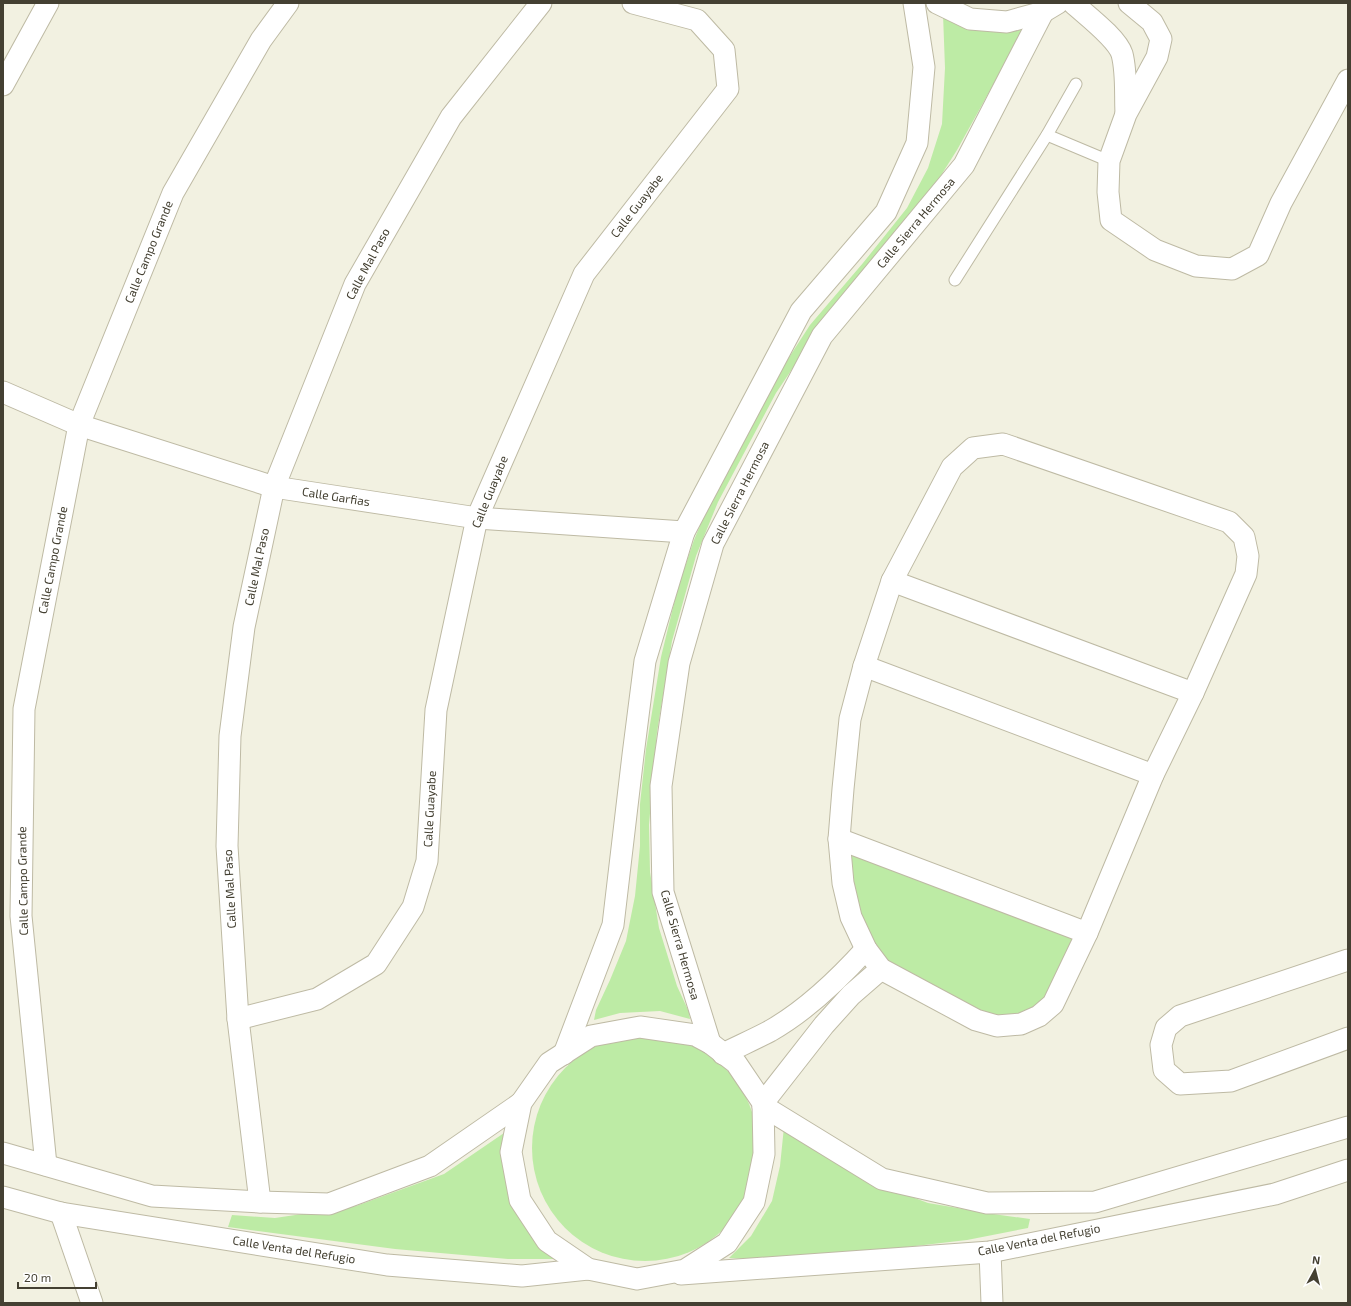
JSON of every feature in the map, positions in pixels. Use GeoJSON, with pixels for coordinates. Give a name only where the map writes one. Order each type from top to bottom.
{"type":"FeatureCollection","features":[{"type":"Feature","properties":{"kind":"street"},"geometry":{"type":"LineString","coordinates":[[3,85],[48,3]]}},
{"type":"Feature","properties":{"kind":"street","name":"Calle Campo Grande"},"geometry":{"type":"LineString","coordinates":[[46,1165],[21,916],[24,709],[80,424],[173,193],[261,40],[288,3]]}},
{"type":"Feature","properties":{"kind":"street","name":"Calle Mal Paso"},"geometry":{"type":"LineString","coordinates":[[260,1202],[238,1019],[227,846],[230,736],[244,627],[274,487],[355,284],[451,117],[541,3]]}},
{"type":"Feature","properties":{"kind":"street","name":"Calle Guayabe"},"geometry":{"type":"LineString","coordinates":[[238,1019],[317,999],[376,964],[414,907],[427,862],[436,710],[477,518],[584,274],[728,89],[724,50],[697,20],[633,3]]}},
{"type":"Feature","properties":{"kind":"street"},"geometry":{"type":"LineString","coordinates":[[564,1054],[612,925],[632,755],[645,661],[684,532],[801,311],[886,212],[914,150],[917,143],[924,67],[914,3]]}},
{"type":"Feature","properties":{"kind":"street"},"geometry":{"type":"LineString","coordinates":[[936,3],[970,19],[1007,22],[1050,8]]}},
{"type":"Feature","properties":{"kind":"street"},"geometry":{"type":"LineString","coordinates":[[1073,3],[1115,41],[1122,53],[1126,114]]}},
{"type":"Feature","properties":{"kind":"street"},"geometry":{"type":"LineString","coordinates":[[1129,3],[1152,22],[1161,39],[1158,57],[1126,114],[1109,161],[1108,192],[1111,220],[1155,250],[1196,266],[1232,270],[1258,254],[1280,203],[1348,80]]}},
{"type":"Feature","properties":{"kind":"street","name":"Calle Sierra Hermosa"},"geometry":{"type":"LineString","coordinates":[[717,1049],[663,892],[661,786],[679,663],[713,544],[822,336],[964,165],[1050,8]]}},
{"type":"Feature","properties":{"kind":"street","name":"Calle Garfias"},"geometry":{"type":"LineString","coordinates":[[3,392],[80,424],[274,487],[477,518],[684,532]]}},
{"type":"Feature","properties":{"kind":"street"},"geometry":{"type":"LineString","coordinates":[[1003,444],[1229,522],[1244,537],[1248,556],[1246,574],[1193,693],[1153,774],[1087,933],[1053,1004],[1039,1016],[1021,1024],[997,1026],[976,1020],[881,969],[866,949],[851,917],[843,883],[839,839],[850,719],[864,666],[892,581],[952,467],[973,448],[1003,444]]}},
{"type":"Feature","properties":{"kind":"street"},"geometry":{"type":"LineString","coordinates":[[892,581],[1193,693]]}},
{"type":"Feature","properties":{"kind":"street"},"geometry":{"type":"LineString","coordinates":[[864,666],[1153,774]]}},
{"type":"Feature","properties":{"kind":"street"},"geometry":{"type":"LineString","coordinates":[[839,839],[1087,933]]}},
{"type":"Feature","properties":{"kind":"street"},"geometry":{"type":"LineString","coordinates":[[717,1049],[771,1031],[822,994],[866,949]]}},
{"type":"Feature","properties":{"kind":"street"},"geometry":{"type":"LineString","coordinates":[[1348,960],[1180,1016],[1166,1028],[1161,1045],[1164,1070],[1180,1084],[1231,1081],[1348,1038]]}},
{"type":"Feature","properties":{"kind":"street"},"geometry":{"type":"LineString","coordinates":[[521,1103],[511,1152],[520,1200],[547,1241],[588,1269],[637,1279],[686,1270],[727,1243],[754,1202],[764,1154],[763,1105],[824,1025],[851,995],[881,969]]}},
{"type":"Feature","properties":{"kind":"street"},"geometry":{"type":"LineString","coordinates":[[3,1153],[152,1196],[329,1204],[430,1166],[521,1103],[550,1063],[591,1036],[640,1028],[695,1035],[736,1063],[763,1105],[882,1179],[987,1204],[1095,1202],[1348,1127]]}},
{"type":"Feature","properties":{"kind":"street","name":"Calle Venta del Refugio"},"geometry":{"type":"LineString","coordinates":[[652,1276],[990,1252],[1275,1194],[1348,1170]]}},
{"type":"Feature","properties":{"kind":"street","name":"Calle Venta del Refugio"},"geometry":{"type":"LineString","coordinates":[[3,1197],[60,1213],[387,1265],[522,1276],[588,1269]]}},
{"type":"Feature","properties":{"kind":"street"},"geometry":{"type":"LineString","coordinates":[[60,1213],[92,1303]]}},
{"type":"Feature","properties":{"kind":"street"},"geometry":{"type":"LineString","coordinates":[[990,1252],[992,1303]]}},
{"type":"Feature","properties":{"kind":"lane"},"geometry":{"type":"LineString","coordinates":[[955,280],[1047,135],[1076,84]]}},
{"type":"Feature","properties":{"kind":"lane"},"geometry":{"type":"LineString","coordinates":[[1047,135],[1109,161]]}},
{"type":"Feature","properties":{"kind":"green space"},"geometry":{"type":"Polygon","coordinates":[[[943,14],[1007,29],[1024,29],[957,150],[926,199],[821,326],[776,393],[718,502],[696,556],[672,641],[657,732],[649,825],[650,872],[659,928],[677,986],[689,1012],[690,1019],[660,1011],[620,1013],[594,1020],[596,1010],[626,941],[635,896],[640,846],[640,804],[646,749],[661,657],[678,587],[694,540],[718,483],[766,393],[810,325],[863,263],[907,208],[928,168],[942,124],[945,68],[943,14]]]}},
{"type":"Feature","properties":{"kind":"green space"},"geometry":{"type":"Polygon","coordinates":[[[839,839],[1087,933],[1053,1004],[997,1026],[866,949],[839,839]]]}},
{"type":"Feature","properties":{"kind":"green space"},"geometry":{"type":"Polygon","coordinates":[[[634,1035],[656,1035],[688,1043],[698,1048],[717,1060],[733,1076],[750,1105],[756,1126],[758,1148],[756,1170],[750,1191],[733,1220],[717,1236],[688,1253],[656,1261],[634,1261],[602,1253],[592,1248],[573,1236],[557,1220],[540,1191],[532,1159],[532,1137],[540,1105],[545,1095],[557,1076],[573,1060],[602,1043],[634,1035]]]}},
{"type":"Feature","properties":{"kind":"green space"},"geometry":{"type":"Polygon","coordinates":[[[784,1127],[867,1180],[928,1203],[1030,1219],[1028,1228],[967,1240],[872,1251],[745,1259],[729,1258],[751,1236],[772,1201],[780,1166],[784,1127]]]}},
{"type":"Feature","properties":{"kind":"green space"},"geometry":{"type":"Polygon","coordinates":[[[504,1133],[509,1175],[560,1259],[508,1259],[395,1249],[228,1227],[232,1215],[275,1218],[356,1206],[444,1174],[504,1133]]]}}]}
